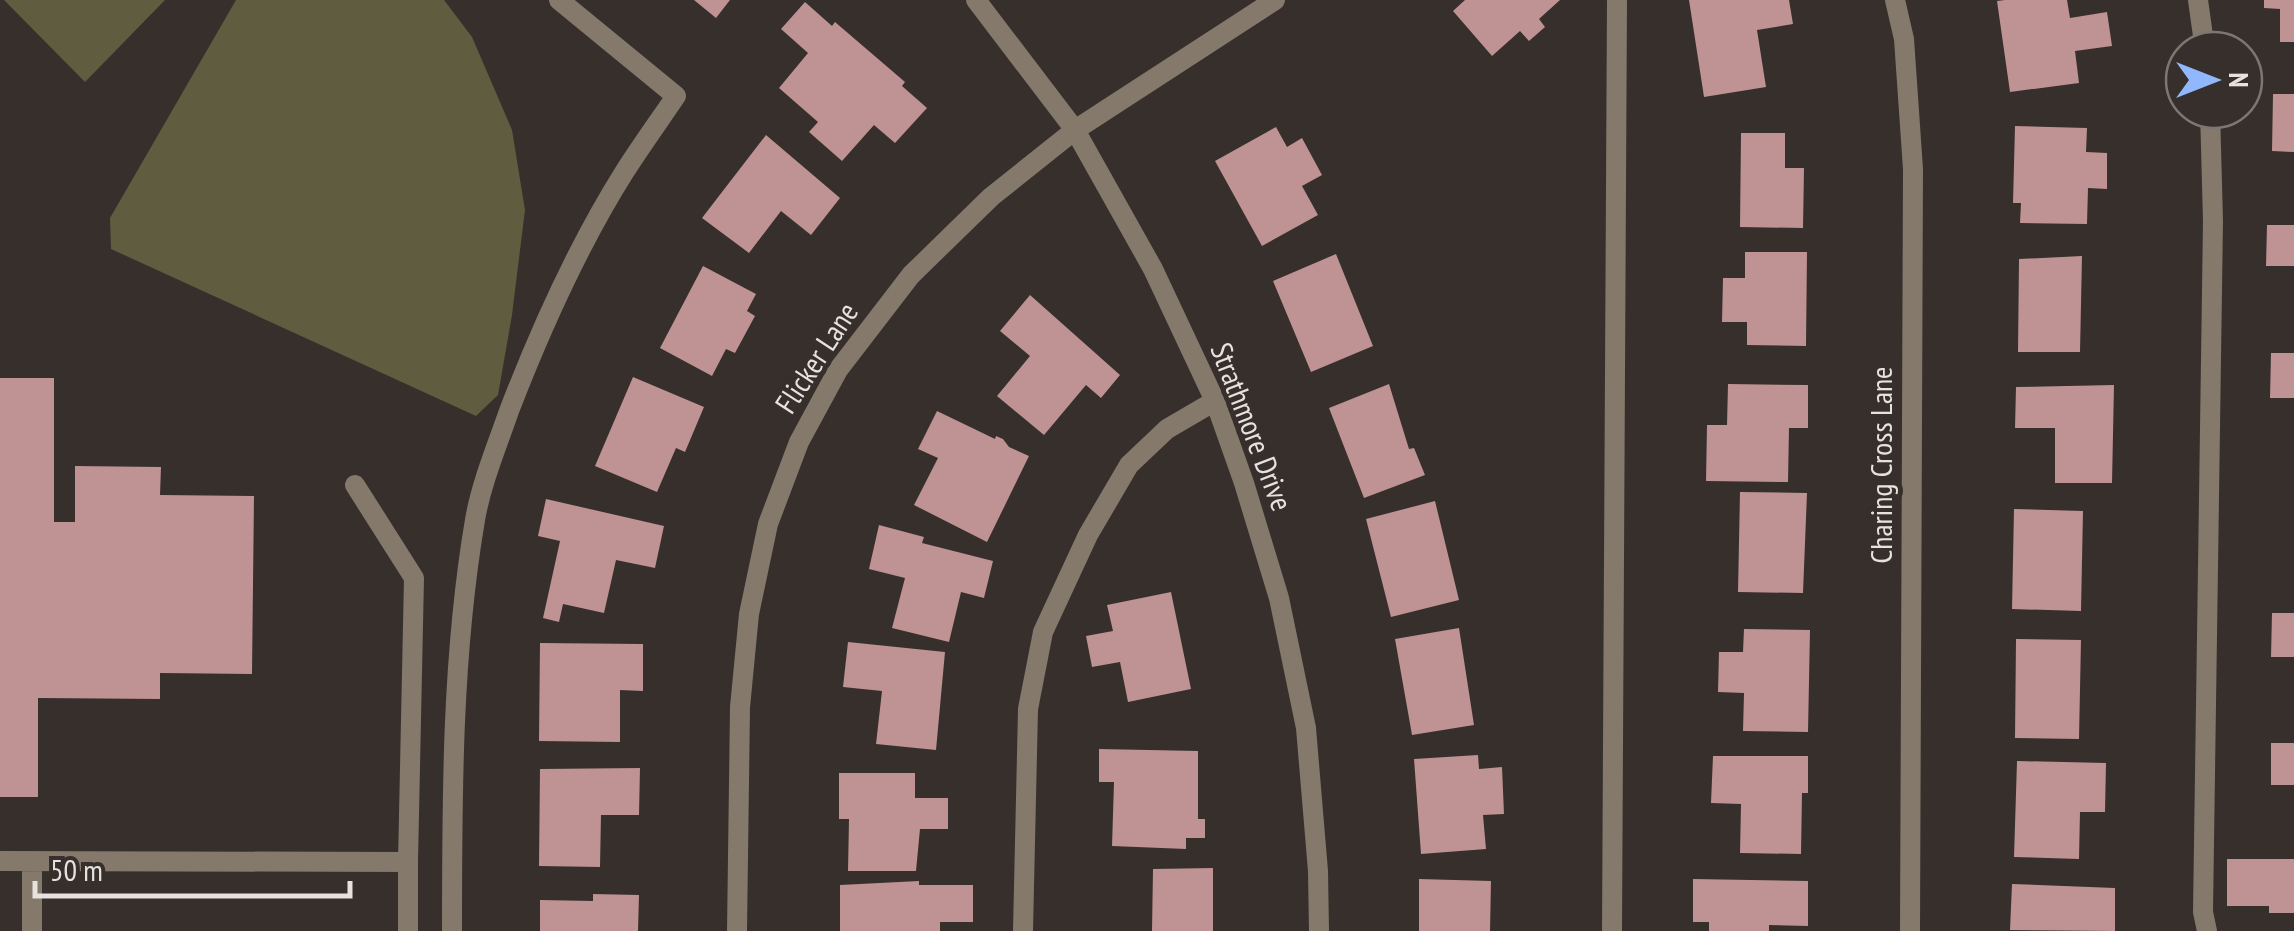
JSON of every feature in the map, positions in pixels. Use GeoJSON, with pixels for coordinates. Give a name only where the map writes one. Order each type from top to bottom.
{"type":"FeatureCollection","features":[{"type":"Feature","properties":{"kind":"street"},"geometry":{"type":"LineString","coordinates":[[452,931],[454,725],[476,517],[500,435],[563,283],[624,172],[676,96],[559,0]]}},
{"type":"Feature","properties":{"kind":"street","name":"Strathmore Drive"},"geometry":{"type":"LineString","coordinates":[[976,0],[1075,130],[1153,269],[1215,400],[1278,598],[1306,728],[1318,871],[1318,931]]}},
{"type":"Feature","properties":{"kind":"street","name":"Flicker Lane"},"geometry":{"type":"LineString","coordinates":[[737,931],[740,707],[749,614],[768,524],[799,442],[838,370],[911,275],[991,197],[1075,130],[1274,0]]}},
{"type":"Feature","properties":{"kind":"street"},"geometry":{"type":"LineString","coordinates":[[1612,931],[1617,0]]}},
{"type":"Feature","properties":{"kind":"street","name":"Charing Cross Lane"},"geometry":{"type":"LineString","coordinates":[[1895,0],[1904,39],[1913,169],[1910,931]]}},
{"type":"Feature","properties":{"kind":"street"},"geometry":{"type":"LineString","coordinates":[[2198,0],[2202,30]]}},
{"type":"Feature","properties":{"kind":"street"},"geometry":{"type":"LineString","coordinates":[[2207,931],[2203,912],[2210,130]]}},
{"type":"Feature","properties":{"kind":"street"},"geometry":{"type":"LineString","coordinates":[[1023,931],[1028,709],[1043,632],[1088,535],[1129,465],[1167,429],[1215,400]]}},
{"type":"Feature","properties":{"kind":"street"},"geometry":{"type":"LineString","coordinates":[[355,485],[414,578],[408,931]]}},
{"type":"Feature","properties":{"kind":"street"},"geometry":{"type":"LineString","coordinates":[[0,860],[408,862]]}},
{"type":"Feature","properties":{"kind":"street"},"geometry":{"type":"LineString","coordinates":[[32,860],[32,931]]}},
{"type":"Feature","properties":{"kind":"shaded area"},"geometry":{"type":"Polygon","coordinates":[[[4,0],[165,0],[85,82],[4,0]]]}},
{"type":"Feature","properties":{"kind":"shaded area"},"geometry":{"type":"Polygon","coordinates":[[[236,0],[444,0],[472,37],[512,130],[525,210],[498,395],[476,416],[111,249],[110,218],[236,0]]]}},
{"type":"Feature","properties":{"kind":"building"},"geometry":{"type":"Polygon","coordinates":[[[694,0],[730,0],[716,18],[694,0]]]}},
{"type":"Feature","properties":{"kind":"building"},"geometry":{"type":"Polygon","coordinates":[[[1465,0],[1560,0],[1539,19],[1545,27],[1529,41],[1520,31],[1492,56],[1453,11],[1465,0]]]}},
{"type":"Feature","properties":{"kind":"building"},"geometry":{"type":"Polygon","coordinates":[[[1689,0],[1789,0],[1793,24],[1757,30],[1766,87],[1704,97],[1689,0]]]}},
{"type":"Feature","properties":{"kind":"building"},"geometry":{"type":"Polygon","coordinates":[[[2067,0],[2070,18],[2107,12],[2112,46],[2075,51],[2079,83],[2010,92],[1997,1],[2067,0]]]}},
{"type":"Feature","properties":{"kind":"building"},"geometry":{"type":"Polygon","coordinates":[[[2264,0],[2294,0],[2294,42],[2280,42],[2280,9],[2264,8],[2264,0]]]}},
{"type":"Feature","properties":{"kind":"building"},"geometry":{"type":"Polygon","coordinates":[[[805,2],[832,26],[835,22],[905,82],[902,86],[927,108],[895,143],[874,125],[842,161],[809,132],[818,122],[779,88],[808,53],[781,29],[805,2]]]}},
{"type":"Feature","properties":{"kind":"building"},"geometry":{"type":"Polygon","coordinates":[[[2273,94],[2294,94],[2294,152],[2272,151],[2273,94]]]}},
{"type":"Feature","properties":{"kind":"building"},"geometry":{"type":"Polygon","coordinates":[[[2015,126],[2087,128],[2086,152],[2107,153],[2107,189],[2088,188],[2087,224],[2020,223],[2021,203],[2013,203],[2015,126]]]}},
{"type":"Feature","properties":{"kind":"building"},"geometry":{"type":"Polygon","coordinates":[[[1276,127],[1287,147],[1302,138],[1322,175],[1302,186],[1318,215],[1262,246],[1215,161],[1276,127]]]}},
{"type":"Feature","properties":{"kind":"building"},"geometry":{"type":"Polygon","coordinates":[[[1741,133],[1785,133],[1785,168],[1804,168],[1803,228],[1740,227],[1741,133]]]}},
{"type":"Feature","properties":{"kind":"building"},"geometry":{"type":"Polygon","coordinates":[[[766,135],[840,198],[811,235],[781,211],[749,253],[702,218],[766,135]]]}},
{"type":"Feature","properties":{"kind":"building"},"geometry":{"type":"Polygon","coordinates":[[[2267,225],[2294,225],[2294,266],[2266,266],[2267,225]]]}},
{"type":"Feature","properties":{"kind":"building"},"geometry":{"type":"Polygon","coordinates":[[[1745,252],[1807,252],[1806,346],[1747,345],[1747,322],[1722,322],[1723,278],[1745,278],[1745,252]]]}},
{"type":"Feature","properties":{"kind":"building"},"geometry":{"type":"Polygon","coordinates":[[[1336,254],[1373,346],[1311,372],[1273,281],[1336,254]]]}},
{"type":"Feature","properties":{"kind":"building"},"geometry":{"type":"Polygon","coordinates":[[[2082,256],[2080,352],[2018,352],[2019,259],[2082,256]]]}},
{"type":"Feature","properties":{"kind":"building"},"geometry":{"type":"Polygon","coordinates":[[[703,266],[756,294],[747,311],[755,316],[735,353],[726,349],[712,376],[660,348],[703,266]]]}},
{"type":"Feature","properties":{"kind":"building"},"geometry":{"type":"Polygon","coordinates":[[[1030,295],[1120,375],[1101,398],[1086,385],[1044,435],[997,396],[1030,356],[1000,331],[1030,295]]]}},
{"type":"Feature","properties":{"kind":"building"},"geometry":{"type":"Polygon","coordinates":[[[2271,353],[2294,353],[2294,398],[2270,398],[2271,353]]]}},
{"type":"Feature","properties":{"kind":"building"},"geometry":{"type":"Polygon","coordinates":[[[633,377],[704,407],[685,452],[676,448],[657,492],[595,466],[633,377]]]}},
{"type":"Feature","properties":{"kind":"building"},"geometry":{"type":"Polygon","coordinates":[[[0,378],[54,378],[54,522],[75,522],[75,466],[161,467],[160,495],[254,496],[252,674],[160,673],[160,699],[38,698],[38,797],[0,797],[0,378]]]}},
{"type":"Feature","properties":{"kind":"building"},"geometry":{"type":"Polygon","coordinates":[[[1389,384],[1409,449],[1414,448],[1425,475],[1364,498],[1329,408],[1389,384]]]}},
{"type":"Feature","properties":{"kind":"building"},"geometry":{"type":"Polygon","coordinates":[[[1728,384],[1808,385],[1808,428],[1789,428],[1788,482],[1706,481],[1707,425],[1727,425],[1728,384]]]}},
{"type":"Feature","properties":{"kind":"building"},"geometry":{"type":"Polygon","coordinates":[[[2114,385],[2112,483],[2055,483],[2055,428],[2015,428],[2016,387],[2114,385]]]}},
{"type":"Feature","properties":{"kind":"building"},"geometry":{"type":"Polygon","coordinates":[[[937,411],[995,439],[1003,439],[1009,447],[1029,456],[987,542],[914,505],[938,458],[918,449],[937,411]]]}},
{"type":"Feature","properties":{"kind":"building"},"geometry":{"type":"Polygon","coordinates":[[[1740,492],[1807,493],[1803,593],[1738,592],[1740,492]]]}},
{"type":"Feature","properties":{"kind":"building"},"geometry":{"type":"Polygon","coordinates":[[[546,499],[664,526],[655,568],[616,560],[604,613],[563,604],[559,622],[543,618],[560,541],[538,536],[546,499]]]}},
{"type":"Feature","properties":{"kind":"building"},"geometry":{"type":"Polygon","coordinates":[[[1435,501],[1459,600],[1391,617],[1366,519],[1435,501]]]}},
{"type":"Feature","properties":{"kind":"building"},"geometry":{"type":"Polygon","coordinates":[[[2014,509],[2083,511],[2081,611],[2012,609],[2014,509]]]}},
{"type":"Feature","properties":{"kind":"building"},"geometry":{"type":"Polygon","coordinates":[[[879,525],[924,537],[922,543],[993,561],[984,598],[961,592],[949,642],[892,628],[905,578],[869,569],[879,525]]]}},
{"type":"Feature","properties":{"kind":"building"},"geometry":{"type":"Polygon","coordinates":[[[1171,592],[1191,689],[1128,702],[1120,662],[1092,667],[1086,636],[1113,631],[1107,605],[1171,592]]]}},
{"type":"Feature","properties":{"kind":"building"},"geometry":{"type":"Polygon","coordinates":[[[2272,613],[2294,613],[2294,657],[2271,657],[2272,613]]]}},
{"type":"Feature","properties":{"kind":"building"},"geometry":{"type":"Polygon","coordinates":[[[1459,628],[1474,725],[1412,735],[1395,639],[1459,628]]]}},
{"type":"Feature","properties":{"kind":"building"},"geometry":{"type":"Polygon","coordinates":[[[1744,629],[1810,630],[1808,732],[1743,731],[1744,693],[1718,692],[1719,652],[1743,652],[1744,629]]]}},
{"type":"Feature","properties":{"kind":"building"},"geometry":{"type":"Polygon","coordinates":[[[2016,639],[2081,640],[2079,739],[2015,738],[2016,639]]]}},
{"type":"Feature","properties":{"kind":"building"},"geometry":{"type":"Polygon","coordinates":[[[848,642],[945,652],[936,750],[876,744],[882,691],[843,687],[848,642]]]}},
{"type":"Feature","properties":{"kind":"building"},"geometry":{"type":"Polygon","coordinates":[[[540,643],[643,644],[643,691],[620,690],[620,742],[539,741],[540,643]]]}},
{"type":"Feature","properties":{"kind":"building"},"geometry":{"type":"Polygon","coordinates":[[[2271,743],[2294,743],[2294,785],[2271,785],[2271,743]]]}},
{"type":"Feature","properties":{"kind":"building"},"geometry":{"type":"Polygon","coordinates":[[[1099,749],[1198,751],[1198,819],[1205,819],[1205,838],[1186,838],[1186,849],[1112,846],[1114,782],[1099,782],[1099,749]]]}},
{"type":"Feature","properties":{"kind":"building"},"geometry":{"type":"Polygon","coordinates":[[[1478,755],[1479,769],[1502,767],[1504,814],[1483,815],[1486,849],[1421,854],[1414,759],[1478,755]]]}},
{"type":"Feature","properties":{"kind":"building"},"geometry":{"type":"Polygon","coordinates":[[[1713,756],[1808,756],[1808,793],[1802,793],[1801,854],[1740,853],[1741,804],[1711,803],[1713,756]]]}},
{"type":"Feature","properties":{"kind":"building"},"geometry":{"type":"Polygon","coordinates":[[[2017,761],[2106,763],[2105,812],[2080,812],[2079,859],[2014,857],[2017,761]]]}},
{"type":"Feature","properties":{"kind":"building"},"geometry":{"type":"Polygon","coordinates":[[[640,768],[639,815],[601,815],[600,867],[539,866],[540,769],[640,768]]]}},
{"type":"Feature","properties":{"kind":"building"},"geometry":{"type":"Polygon","coordinates":[[[839,773],[915,773],[915,798],[948,798],[948,829],[920,829],[916,871],[848,871],[849,819],[839,819],[839,773]]]}},
{"type":"Feature","properties":{"kind":"building"},"geometry":{"type":"Polygon","coordinates":[[[2227,859],[2294,859],[2294,913],[2269,913],[2269,906],[2227,906],[2227,859]]]}},
{"type":"Feature","properties":{"kind":"building"},"geometry":{"type":"Polygon","coordinates":[[[1213,868],[1213,931],[1152,931],[1153,869],[1213,868]]]}},
{"type":"Feature","properties":{"kind":"building"},"geometry":{"type":"Polygon","coordinates":[[[1419,879],[1491,881],[1490,931],[1419,931],[1419,879]]]}},
{"type":"Feature","properties":{"kind":"building"},"geometry":{"type":"Polygon","coordinates":[[[1693,879],[1808,881],[1808,926],[1769,925],[1769,931],[1709,931],[1709,922],[1693,922],[1693,879]]]}},
{"type":"Feature","properties":{"kind":"building"},"geometry":{"type":"Polygon","coordinates":[[[919,881],[919,885],[973,885],[973,922],[940,922],[940,931],[840,931],[840,885],[919,881]]]}},
{"type":"Feature","properties":{"kind":"building"},"geometry":{"type":"Polygon","coordinates":[[[2012,884],[2115,888],[2115,931],[2010,930],[2012,884]]]}},
{"type":"Feature","properties":{"kind":"building"},"geometry":{"type":"Polygon","coordinates":[[[593,894],[639,895],[638,931],[540,931],[540,900],[593,901],[593,894]]]}}]}
